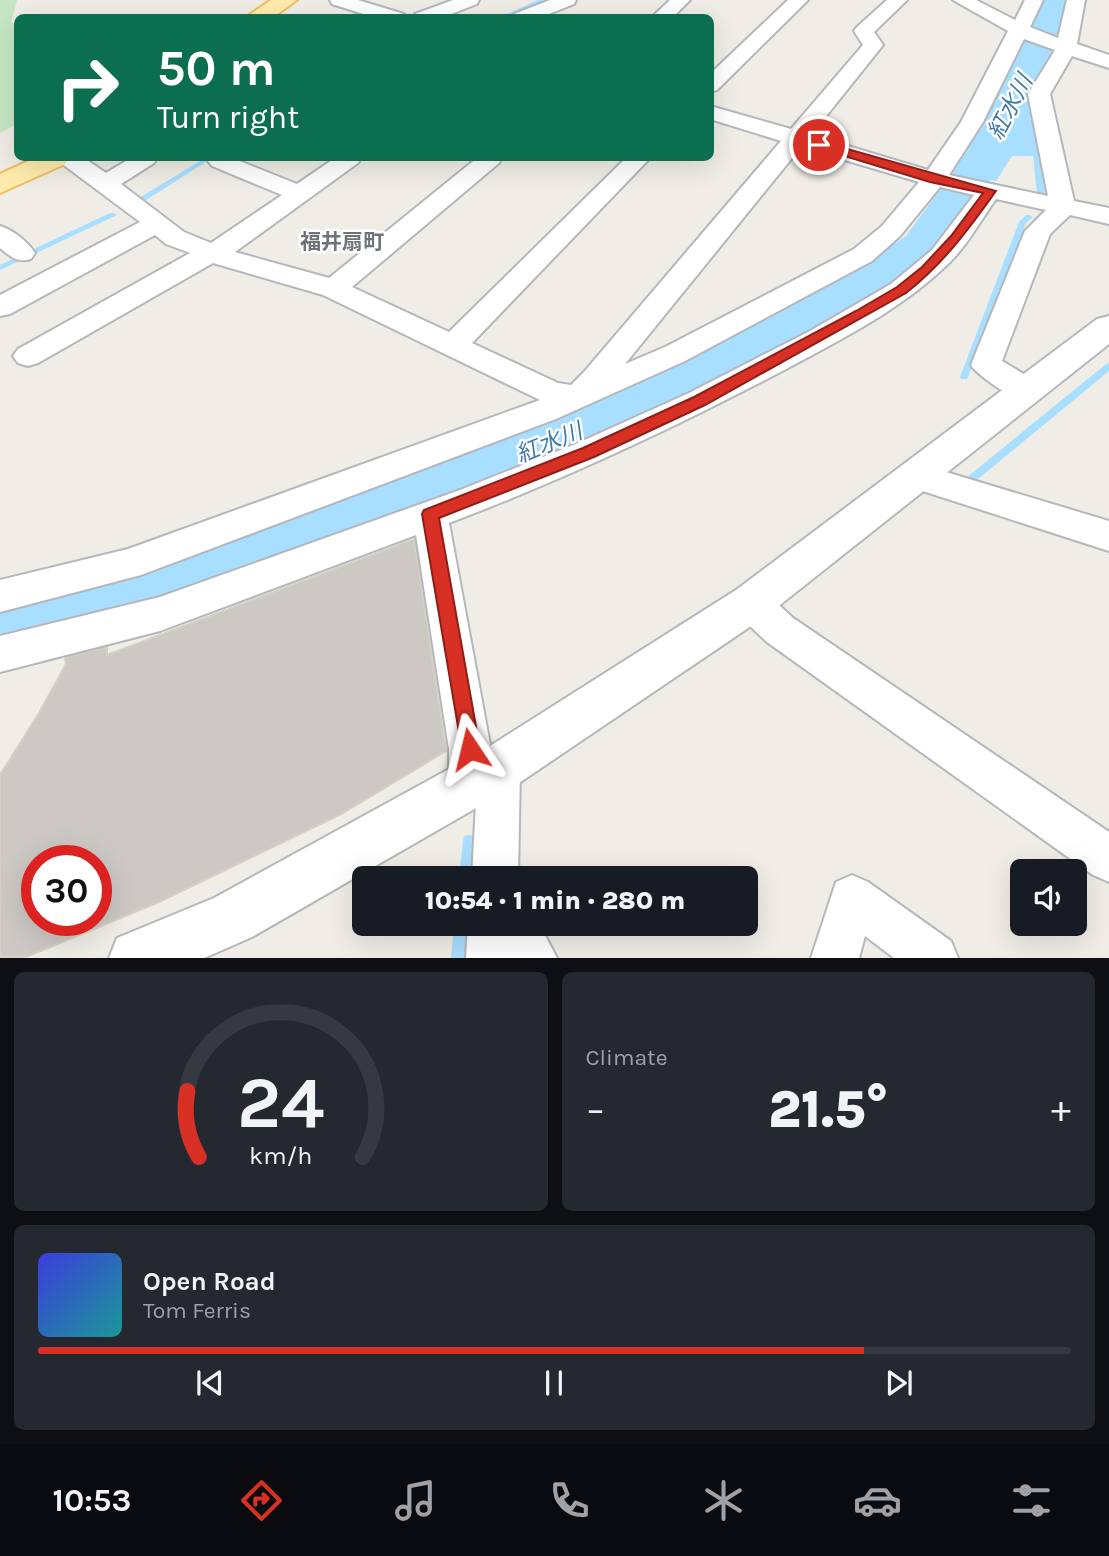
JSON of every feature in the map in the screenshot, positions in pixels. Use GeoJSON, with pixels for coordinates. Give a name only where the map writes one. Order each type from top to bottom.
{"type":"FeatureCollection","features":[{"type":"Feature","properties":{"kind":"main road"},"geometry":{"type":"LineString","coordinates":[[263,14],[286,0]]}},
{"type":"Feature","properties":{"kind":"main road"},"geometry":{"type":"LineString","coordinates":[[0,185],[49,161]]}},
{"type":"Feature","properties":{"kind":"street"},"geometry":{"type":"LineString","coordinates":[[339,0],[384,14]]}},
{"type":"Feature","properties":{"kind":"street"},"geometry":{"type":"LineString","coordinates":[[433,14],[470,0]]}},
{"type":"Feature","properties":{"kind":"street"},"geometry":{"type":"LineString","coordinates":[[532,14],[568,0]]}},
{"type":"Feature","properties":{"kind":"street"},"geometry":{"type":"LineString","coordinates":[[665,14],[681,0]]}},
{"type":"Feature","properties":{"kind":"street"},"geometry":{"type":"LineString","coordinates":[[714,82],[799,0]]}},
{"type":"Feature","properties":{"kind":"street"},"geometry":{"type":"LineString","coordinates":[[577,397],[595,380],[873,45],[864,32],[898,0]]}},
{"type":"Feature","properties":{"kind":"street"},"geometry":{"type":"LineString","coordinates":[[962,0],[1024,32],[1063,48],[1109,62]]}},
{"type":"Feature","properties":{"kind":"street"},"geometry":{"type":"LineString","coordinates":[[0,596],[128,564],[315,497],[577,397],[675,354],[863,255],[891,231],[939,180],[1024,32],[1034,0]]}},
{"type":"Feature","properties":{"kind":"street"},"geometry":{"type":"LineString","coordinates":[[1063,208],[1039,94],[1063,48],[1076,0]]}},
{"type":"Feature","properties":{"kind":"street"},"geometry":{"type":"LineString","coordinates":[[714,113],[939,180],[1109,216]]}},
{"type":"Feature","properties":{"kind":"street"},"geometry":{"type":"LineString","coordinates":[[73,161],[106,183],[175,239],[212,254],[334,289],[552,393],[577,397]]}},
{"type":"Feature","properties":{"kind":"street"},"geometry":{"type":"LineString","coordinates":[[106,183],[141,161]]}},
{"type":"Feature","properties":{"kind":"street"},"geometry":{"type":"LineString","coordinates":[[222,161],[299,194]]}},
{"type":"Feature","properties":{"kind":"street"},"geometry":{"type":"LineString","coordinates":[[28,356],[230,244],[346,161]]}},
{"type":"Feature","properties":{"kind":"street"},"geometry":{"type":"LineString","coordinates":[[334,289],[487,161]]}},
{"type":"Feature","properties":{"kind":"street"},"geometry":{"type":"LineString","coordinates":[[452,346],[636,161]]}},
{"type":"Feature","properties":{"kind":"street"},"geometry":{"type":"LineString","coordinates":[[0,654],[160,614],[601,447],[700,401],[901,290],[927,270],[955,239],[988,190]]}},
{"type":"Feature","properties":{"kind":"street"},"geometry":{"type":"LineString","coordinates":[[1026,390],[986,365],[1038,231],[1063,208]]}},
{"type":"Feature","properties":{"kind":"street"},"geometry":{"type":"LineString","coordinates":[[0,307],[156,224]]}},
{"type":"Feature","properties":{"kind":"street"},"geometry":{"type":"LineString","coordinates":[[0,234],[22,253]]}},
{"type":"Feature","properties":{"kind":"street"},"geometry":{"type":"LineString","coordinates":[[137,957],[233,918],[485,776],[751,603],[1109,327]]}},
{"type":"Feature","properties":{"kind":"street"},"geometry":{"type":"LineString","coordinates":[[916,476],[1109,536]]}},
{"type":"Feature","properties":{"kind":"street"},"geometry":{"type":"LineString","coordinates":[[430,514],[470,749],[485,776],[494,866]]}},
{"type":"Feature","properties":{"kind":"street"},"geometry":{"type":"LineString","coordinates":[[751,603],[780,630],[1109,859]]}},
{"type":"Feature","properties":{"kind":"street"},"geometry":{"type":"LineString","coordinates":[[835,957],[852,898],[934,957]]}},
{"type":"Feature","properties":{"kind":"street"},"geometry":{"type":"LineString","coordinates":[[490,957],[491,936]]}},
{"type":"Feature","properties":{"kind":"street"},"geometry":{"type":"LineString","coordinates":[[519,936],[533,957]]}},
{"type":"Feature","properties":{"kind":"green space"},"geometry":{"type":"Polygon","coordinates":[[[0,0],[17,0],[11,23],[14,24],[14,125],[0,133],[0,0]]]}},
{"type":"Feature","properties":{"kind":"water"},"geometry":{"type":"Polygon","coordinates":[[[1042,0],[1071,0],[1063,35],[1035,92],[1044,156],[1012,156],[996,181],[962,174],[955,168],[1037,23],[1042,0]]]}},
{"type":"Feature","properties":{"kind":"building"},"geometry":{"type":"Polygon","coordinates":[[[414,539],[446,751],[341,814],[159,902],[112,921],[112,845],[21,845],[21,936],[77,936],[26,957],[0,957],[0,775],[39,713],[66,664],[65,658],[107,647],[107,655],[414,539]]]}},
{"type":"Feature","properties":{"kind":"waterway"},"geometry":{"type":"LineString","coordinates":[[510,14],[543,0]]}},
{"type":"Feature","properties":{"kind":"waterway","name":"紅水川"},"geometry":{"type":"LineString","coordinates":[[0,625],[185,577],[549,444],[684,383],[875,279],[922,246],[977,169],[1025,79],[1052,20],[1056,0]]}},
{"type":"Feature","properties":{"kind":"waterway"},"geometry":{"type":"LineString","coordinates":[[1035,146],[1041,194]]}},
{"type":"Feature","properties":{"kind":"waterway"},"geometry":{"type":"LineString","coordinates":[[143,198],[204,161]]}},
{"type":"Feature","properties":{"kind":"waterway"},"geometry":{"type":"LineString","coordinates":[[0,268],[113,215]]}},
{"type":"Feature","properties":{"kind":"waterway"},"geometry":{"type":"LineString","coordinates":[[964,377],[1023,222],[1029,217]]}},
{"type":"Feature","properties":{"kind":"waterway"},"geometry":{"type":"LineString","coordinates":[[969,481],[1109,366]]}},
{"type":"Feature","properties":{"kind":"waterway"},"geometry":{"type":"LineString","coordinates":[[466,866],[469,841]]}},
{"type":"Feature","properties":{"kind":"waterway"},"geometry":{"type":"LineString","coordinates":[[458,958],[460,936]]}},
{"type":"Feature","properties":{"kind":"district","name":"福井扇町"},"geometry":{"type":"Point","coordinates":[342,242]}},
{"type":"Feature","properties":{"kind":"route"},"geometry":{"type":"LineString","coordinates":[[470,749],[430,514],[472,500],[589,452],[700,401],[860,314],[901,290],[927,270],[955,239],[990,191],[934,179],[819,145]]}}]}
